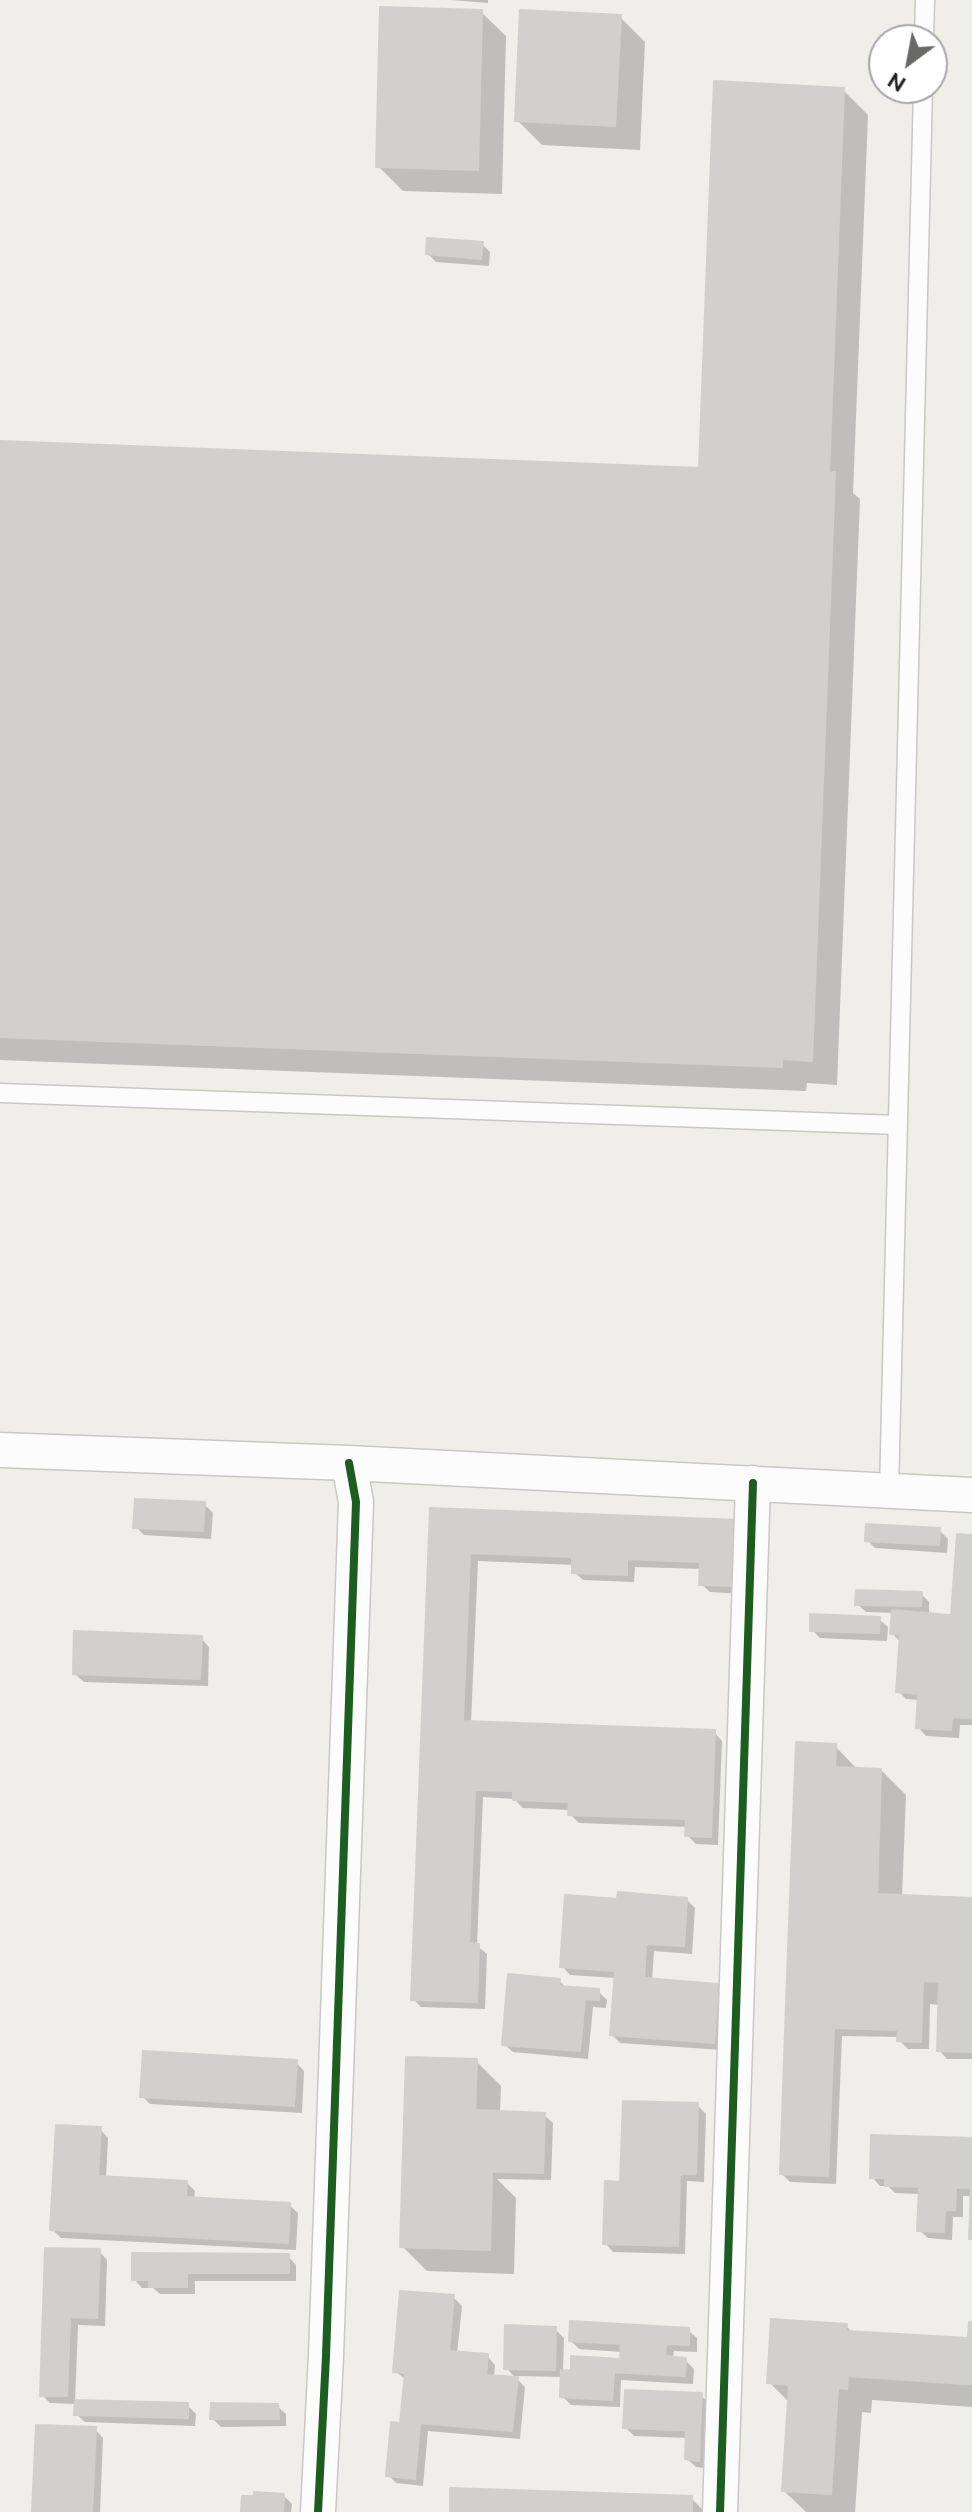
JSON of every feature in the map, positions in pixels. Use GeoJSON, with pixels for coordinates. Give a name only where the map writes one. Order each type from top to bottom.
{"type":"FeatureCollection","features":[{"type":"Feature","properties":{"kind":"street"},"geometry":{"type":"LineString","coordinates":[[0,1450],[349,1463],[972,1495]]}},
{"type":"Feature","properties":{"kind":"street"},"geometry":{"type":"LineString","coordinates":[[318,2512],[356,1502],[349,1463]]}},
{"type":"Feature","properties":{"kind":"street"},"geometry":{"type":"LineString","coordinates":[[720,2512],[753,1483]]}},
{"type":"Feature","properties":{"kind":"lane"},"geometry":{"type":"LineString","coordinates":[[924,24],[925,0]]}},
{"type":"Feature","properties":{"kind":"lane"},"geometry":{"type":"LineString","coordinates":[[889,1491],[923,104]]}},
{"type":"Feature","properties":{"kind":"lane"},"geometry":{"type":"LineString","coordinates":[[0,1093],[898,1125]]}},
{"type":"Feature","properties":{"kind":"building"},"geometry":{"type":"Polygon","coordinates":[[[380,7],[482,10],[478,170],[376,167],[380,7]]]}},
{"type":"Feature","properties":{"kind":"building"},"geometry":{"type":"Polygon","coordinates":[[[520,10],[621,15],[615,126],[515,121],[520,10]]]}},
{"type":"Feature","properties":{"kind":"building"},"geometry":{"type":"Polygon","coordinates":[[[714,81],[844,88],[829,473],[835,472],[812,1061],[782,1059],[782,1067],[0,1037],[0,441],[699,468],[714,81]]]}},
{"type":"Feature","properties":{"kind":"building"},"geometry":{"type":"Polygon","coordinates":[[[427,238],[483,242],[481,259],[426,254],[427,238]]]}},
{"type":"Feature","properties":{"kind":"building"},"geometry":{"type":"Polygon","coordinates":[[[135,1499],[205,1502],[203,1531],[133,1528],[135,1499]]]}},
{"type":"Feature","properties":{"kind":"building"},"geometry":{"type":"Polygon","coordinates":[[[430,1508],[739,1520],[736,1586],[699,1585],[700,1562],[627,1559],[627,1575],[572,1573],[572,1557],[470,1553],[463,1721],[715,1730],[711,1837],[685,1836],[686,1819],[568,1815],[569,1802],[513,1800],[513,1791],[475,1790],[469,1943],[479,1944],[477,2002],[411,2000],[430,1508]]]}},
{"type":"Feature","properties":{"kind":"building"},"geometry":{"type":"Polygon","coordinates":[[[866,1524],[940,1528],[939,1545],[865,1541],[866,1524]]]}},
{"type":"Feature","properties":{"kind":"building"},"geometry":{"type":"Polygon","coordinates":[[[957,1534],[972,1535],[972,1718],[952,1717],[960,1616],[951,1615],[957,1534]]]}},
{"type":"Feature","properties":{"kind":"building"},"geometry":{"type":"Polygon","coordinates":[[[856,1590],[922,1592],[921,1606],[855,1605],[856,1590]]]}},
{"type":"Feature","properties":{"kind":"building"},"geometry":{"type":"Polygon","coordinates":[[[892,1610],[960,1616],[951,1730],[916,1728],[918,1694],[896,1692],[900,1634],[890,1634],[892,1610]]]}},
{"type":"Feature","properties":{"kind":"building"},"geometry":{"type":"Polygon","coordinates":[[[810,1614],[880,1617],[879,1633],[810,1631],[810,1614]]]}},
{"type":"Feature","properties":{"kind":"building"},"geometry":{"type":"Polygon","coordinates":[[[74,1631],[202,1636],[200,1679],[73,1674],[74,1631]]]}},
{"type":"Feature","properties":{"kind":"building"},"geometry":{"type":"Polygon","coordinates":[[[796,1742],[836,1744],[835,1767],[881,1769],[877,1894],[972,1898],[972,1983],[787,1976],[796,1742]]]}},
{"type":"Feature","properties":{"kind":"building"},"geometry":{"type":"Polygon","coordinates":[[[618,1892],[687,1898],[684,1946],[646,1944],[644,1978],[718,1984],[714,2043],[610,2035],[615,1971],[560,1967],[565,1895],[617,1899],[618,1892]]]}},
{"type":"Feature","properties":{"kind":"building"},"geometry":{"type":"Polygon","coordinates":[[[508,1974],[560,1979],[559,1986],[599,1989],[599,2000],[585,1999],[580,2051],[502,2045],[508,1974]]]}},
{"type":"Feature","properties":{"kind":"building"},"geometry":{"type":"Polygon","coordinates":[[[787,1976],[836,1977],[828,2176],[780,2174],[787,1976]]]}},
{"type":"Feature","properties":{"kind":"building"},"geometry":{"type":"Polygon","coordinates":[[[836,1977],[923,1981],[921,2042],[897,2041],[898,2030],[834,2028],[836,1977]]]}},
{"type":"Feature","properties":{"kind":"building"},"geometry":{"type":"Polygon","coordinates":[[[939,1982],[972,1983],[972,2052],[937,2051],[939,1982]]]}},
{"type":"Feature","properties":{"kind":"building"},"geometry":{"type":"Polygon","coordinates":[[[143,2051],[297,2060],[294,2106],[140,2097],[143,2051]]]}},
{"type":"Feature","properties":{"kind":"building"},"geometry":{"type":"Polygon","coordinates":[[[406,2057],[477,2059],[473,2171],[492,2171],[490,2250],[400,2247],[406,2057]]]}},
{"type":"Feature","properties":{"kind":"building"},"geometry":{"type":"Polygon","coordinates":[[[623,2101],[698,2103],[696,2174],[680,2174],[678,2246],[603,2244],[605,2181],[620,2182],[623,2101]]]}},
{"type":"Feature","properties":{"kind":"building"},"geometry":{"type":"Polygon","coordinates":[[[475,2110],[545,2113],[543,2173],[473,2171],[475,2110]]]}},
{"type":"Feature","properties":{"kind":"building"},"geometry":{"type":"Polygon","coordinates":[[[56,2125],[101,2127],[98,2176],[187,2181],[186,2197],[290,2203],[288,2243],[50,2230],[56,2125]]]}},
{"type":"Feature","properties":{"kind":"building"},"geometry":{"type":"Polygon","coordinates":[[[871,2135],[972,2138],[972,2239],[969,2239],[971,2188],[885,2186],[885,2178],[870,2178],[871,2135]]]}},
{"type":"Feature","properties":{"kind":"building"},"geometry":{"type":"Polygon","coordinates":[[[919,2187],[956,2188],[955,2210],[945,2210],[944,2232],[917,2231],[919,2187]]]}},
{"type":"Feature","properties":{"kind":"building"},"geometry":{"type":"Polygon","coordinates":[[[45,2248],[100,2249],[97,2318],[70,2317],[67,2396],[40,2396],[45,2248]]]}},
{"type":"Feature","properties":{"kind":"building"},"geometry":{"type":"Polygon","coordinates":[[[132,2253],[289,2254],[289,2273],[187,2273],[187,2287],[149,2287],[149,2280],[132,2280],[132,2253]]]}},
{"type":"Feature","properties":{"kind":"building"},"geometry":{"type":"Polygon","coordinates":[[[400,2291],[454,2295],[449,2351],[488,2354],[486,2375],[518,2377],[512,2431],[420,2423],[415,2479],[386,2476],[391,2422],[400,2423],[405,2373],[393,2372],[400,2291]]]}},
{"type":"Feature","properties":{"kind":"building"},"geometry":{"type":"Polygon","coordinates":[[[771,2319],[847,2324],[846,2331],[968,2338],[965,2384],[848,2376],[847,2389],[838,2388],[831,2494],[782,2491],[789,2385],[767,2383],[771,2319]]]}},
{"type":"Feature","properties":{"kind":"building"},"geometry":{"type":"Polygon","coordinates":[[[570,2321],[689,2328],[689,2345],[666,2344],[665,2356],[686,2358],[685,2376],[571,2370],[571,2356],[620,2359],[621,2344],[569,2341],[570,2321]]]}},
{"type":"Feature","properties":{"kind":"building"},"geometry":{"type":"Polygon","coordinates":[[[969,2322],[972,2322],[972,2384],[965,2384],[969,2322]]]}},
{"type":"Feature","properties":{"kind":"building"},"geometry":{"type":"Polygon","coordinates":[[[505,2325],[556,2327],[555,2370],[504,2369],[505,2325]]]}},
{"type":"Feature","properties":{"kind":"building"},"geometry":{"type":"Polygon","coordinates":[[[561,2370],[614,2373],[612,2400],[560,2397],[561,2370]]]}},
{"type":"Feature","properties":{"kind":"building"},"geometry":{"type":"Polygon","coordinates":[[[625,2390],[702,2393],[700,2431],[623,2428],[625,2390]]]}},
{"type":"Feature","properties":{"kind":"building"},"geometry":{"type":"Polygon","coordinates":[[[75,2400],[188,2403],[188,2418],[74,2415],[75,2400]]]}},
{"type":"Feature","properties":{"kind":"building"},"geometry":{"type":"Polygon","coordinates":[[[211,2403],[278,2404],[279,2419],[210,2419],[211,2403]]]}},
{"type":"Feature","properties":{"kind":"building"},"geometry":{"type":"Polygon","coordinates":[[[36,2425],[96,2427],[92,2512],[32,2512],[36,2425]]]}},
{"type":"Feature","properties":{"kind":"building"},"geometry":{"type":"Polygon","coordinates":[[[686,2430],[700,2431],[699,2461],[685,2459],[686,2430]]]}},
{"type":"Feature","properties":{"kind":"building"},"geometry":{"type":"Polygon","coordinates":[[[450,2488],[692,2496],[692,2512],[450,2512],[450,2488]]]}},
{"type":"Feature","properties":{"kind":"building"},"geometry":{"type":"Polygon","coordinates":[[[254,2492],[284,2494],[283,2512],[241,2512],[242,2496],[254,2496],[254,2492]]]}},
{"type":"Feature","properties":{"kind":"cycle path"},"geometry":{"type":"LineString","coordinates":[[318,2512],[356,1502],[349,1463]]}},
{"type":"Feature","properties":{"kind":"cycle path"},"geometry":{"type":"LineString","coordinates":[[720,2512],[753,1483]]}}]}
